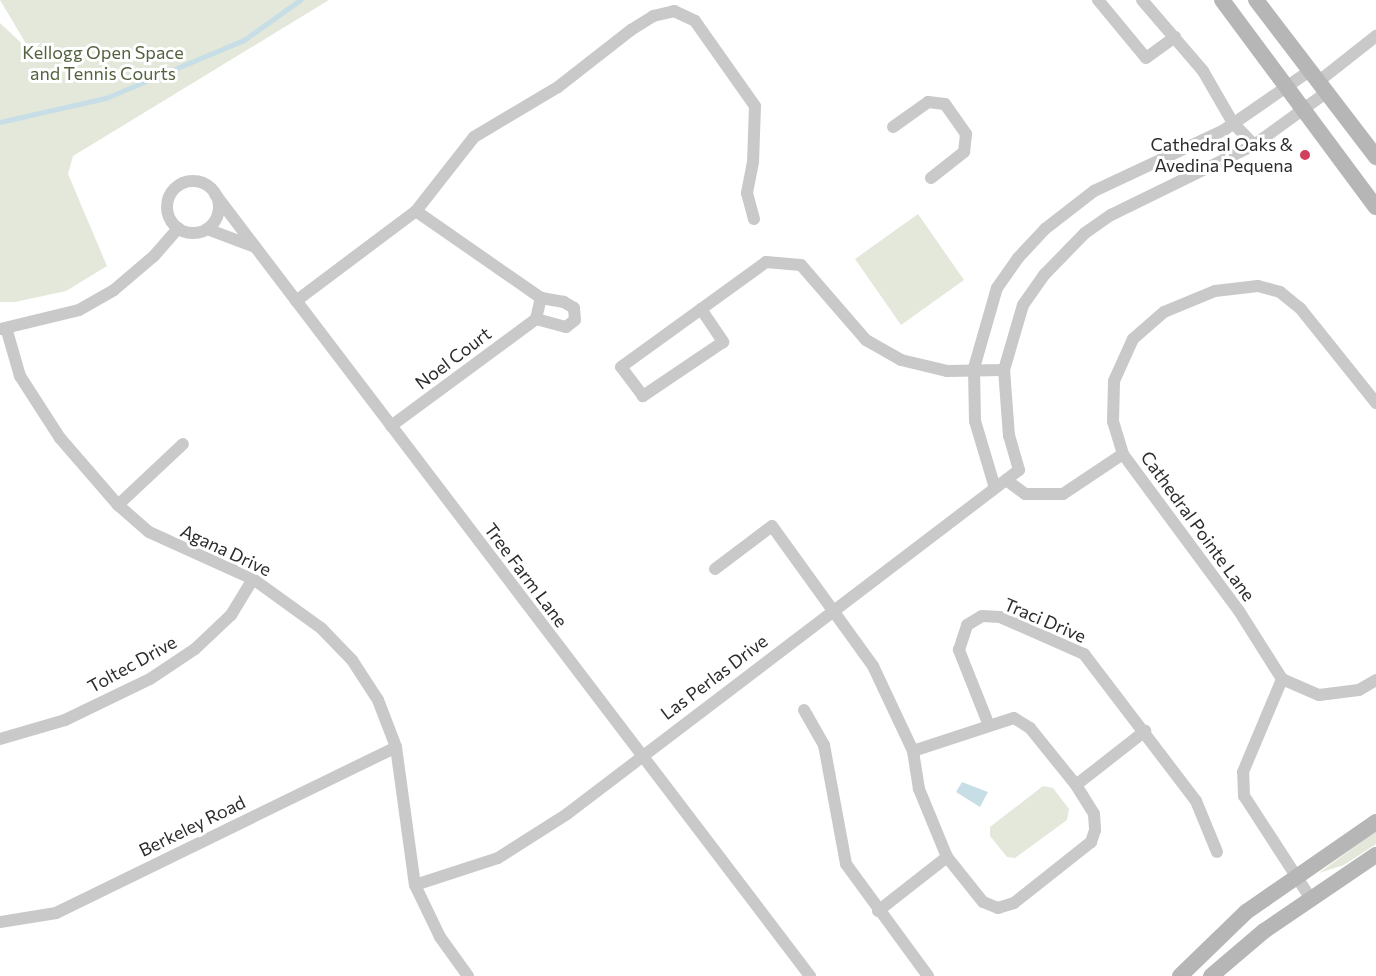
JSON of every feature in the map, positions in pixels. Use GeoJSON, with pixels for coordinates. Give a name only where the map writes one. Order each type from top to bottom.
{"type":"FeatureCollection","features":[{"type":"Feature","properties":{"kind":"main road"},"geometry":{"type":"LineString","coordinates":[[1222,0],[1376,207]]}},
{"type":"Feature","properties":{"kind":"main road"},"geometry":{"type":"LineString","coordinates":[[1256,0],[1376,157]]}},
{"type":"Feature","properties":{"kind":"main road"},"geometry":{"type":"LineString","coordinates":[[1180,976],[1246,912],[1376,822]]}},
{"type":"Feature","properties":{"kind":"main road"},"geometry":{"type":"LineString","coordinates":[[1211,976],[1311,899],[1376,855]]}},
{"type":"Feature","properties":{"kind":"street"},"geometry":{"type":"LineString","coordinates":[[1098,0],[1146,58],[1174,37]]}},
{"type":"Feature","properties":{"kind":"street"},"geometry":{"type":"LineString","coordinates":[[1142,0],[1203,72],[1233,123],[1254,145]]}},
{"type":"Feature","properties":{"kind":"street"},"geometry":{"type":"LineString","coordinates":[[296,301],[416,211],[474,137],[558,87],[631,30],[653,16],[674,11],[695,21],[755,106],[753,162],[747,193],[754,219]]}},
{"type":"Feature","properties":{"kind":"street"},"geometry":{"type":"LineString","coordinates":[[701,309],[723,342],[643,396],[621,367],[701,309],[766,262],[801,265],[866,340],[901,360],[947,371],[974,368],[1004,370],[1023,305],[1044,275],[1085,233],[1254,145],[1304,108],[1319,81],[1376,36]]}},
{"type":"Feature","properties":{"kind":"street"},"geometry":{"type":"LineString","coordinates":[[995,488],[975,421],[974,368],[997,288],[1045,229],[1103,186],[1233,123],[1288,86],[1319,81]]}},
{"type":"Feature","properties":{"kind":"street"},"geometry":{"type":"LineString","coordinates":[[893,128],[928,102],[945,104],[966,134],[964,152],[931,178]]}},
{"type":"Feature","properties":{"kind":"street"},"geometry":{"type":"LineString","coordinates":[[207,229],[216,217],[215,194],[196,181],[177,186],[167,209],[178,228],[192,233],[207,229],[256,248]]}},
{"type":"Feature","properties":{"kind":"street","name":"Tree Farm Lane"},"geometry":{"type":"LineString","coordinates":[[215,194],[640,756],[810,976]]}},
{"type":"Feature","properties":{"kind":"street"},"geometry":{"type":"LineString","coordinates":[[416,211],[541,298],[574,308],[575,320],[566,327],[536,319],[541,298]]}},
{"type":"Feature","properties":{"kind":"street"},"geometry":{"type":"LineString","coordinates":[[4,330],[78,310],[114,290],[154,256],[178,228]]}},
{"type":"Feature","properties":{"kind":"street","name":"Cathedral Pointe Lane"},"geometry":{"type":"LineString","coordinates":[[1282,679],[1239,611],[1124,454],[1113,422],[1114,381],[1133,339],[1164,312],[1235,286],[1280,292],[1300,308],[1376,403]]}},
{"type":"Feature","properties":{"kind":"street","name":"Noel Court"},"geometry":{"type":"LineString","coordinates":[[392,426],[536,319]]}},
{"type":"Feature","properties":{"kind":"street","name":"Agana Drive"},"geometry":{"type":"LineString","coordinates":[[4,330],[20,376],[60,438],[118,506],[166,541],[252,579],[321,628],[352,660],[378,700],[396,747],[415,885],[440,938],[468,976]]}},
{"type":"Feature","properties":{"kind":"street","name":"Las Perlas Drive"},"geometry":{"type":"LineString","coordinates":[[415,885],[498,858],[567,814],[834,608],[1020,470],[1010,436],[1004,370]]}},
{"type":"Feature","properties":{"kind":"street"},"geometry":{"type":"LineString","coordinates":[[118,506],[183,444]]}},
{"type":"Feature","properties":{"kind":"street"},"geometry":{"type":"LineString","coordinates":[[1006,480],[1025,494],[1064,494],[1124,454]]}},
{"type":"Feature","properties":{"kind":"street"},"geometry":{"type":"LineString","coordinates":[[715,569],[772,526],[834,608],[878,674],[913,751],[919,789],[947,857],[983,902],[998,908],[1014,903],[1091,842],[1094,814],[1076,785],[1030,728],[1014,718],[988,723],[913,751]]}},
{"type":"Feature","properties":{"kind":"street","name":"Toltec Drive"},"geometry":{"type":"LineString","coordinates":[[0,739],[65,720],[150,679],[195,650],[231,615],[252,579]]}},
{"type":"Feature","properties":{"kind":"street","name":"Traci Drive"},"geometry":{"type":"LineString","coordinates":[[988,723],[959,650],[961,636],[967,624],[982,616],[1000,616],[1084,654],[1145,731],[1196,801],[1217,852]]}},
{"type":"Feature","properties":{"kind":"street"},"geometry":{"type":"LineString","coordinates":[[1311,899],[1244,796],[1243,772],[1282,679],[1319,695],[1359,690],[1376,680]]}},
{"type":"Feature","properties":{"kind":"street"},"geometry":{"type":"LineString","coordinates":[[804,710],[816,726],[829,764],[840,851],[878,910],[928,976]]}},
{"type":"Feature","properties":{"kind":"street"},"geometry":{"type":"LineString","coordinates":[[1076,785],[1145,731]]}},
{"type":"Feature","properties":{"kind":"street","name":"Berkeley Road"},"geometry":{"type":"LineString","coordinates":[[0,922],[56,913],[396,747]]}},
{"type":"Feature","properties":{"kind":"street"},"geometry":{"type":"LineString","coordinates":[[878,910],[947,857]]}},
{"type":"Feature","properties":{"kind":"green space","name":"Kellogg Open Space and Tennis Courts"},"geometry":{"type":"Polygon","coordinates":[[[0,0],[329,0],[73,156],[68,174],[107,266],[66,291],[15,302],[0,302],[0,23],[31,52],[0,0]]]}},
{"type":"Feature","properties":{"kind":"green space"},"geometry":{"type":"Polygon","coordinates":[[[918,214],[964,280],[901,325],[855,259],[918,214]]]}},
{"type":"Feature","properties":{"kind":"green space"},"geometry":{"type":"Polygon","coordinates":[[[1043,786],[1053,788],[1069,809],[1067,820],[1015,858],[1007,857],[990,836],[990,827],[1043,786]]]}},
{"type":"Feature","properties":{"kind":"green space"},"geometry":{"type":"Polygon","coordinates":[[[1376,831],[1376,844],[1344,865],[1319,873],[1376,831]]]}},
{"type":"Feature","properties":{"kind":"water"},"geometry":{"type":"Polygon","coordinates":[[[962,782],[988,792],[980,807],[956,792],[962,782]]]}},
{"type":"Feature","properties":{"kind":"waterway"},"geometry":{"type":"LineString","coordinates":[[0,122],[106,98],[244,40],[300,0]]}},
{"type":"Feature","properties":{"kind":"place","name":"Cathedral Oaks & Avedina Pequena"},"geometry":{"type":"Point","coordinates":[1305,155]}}]}
